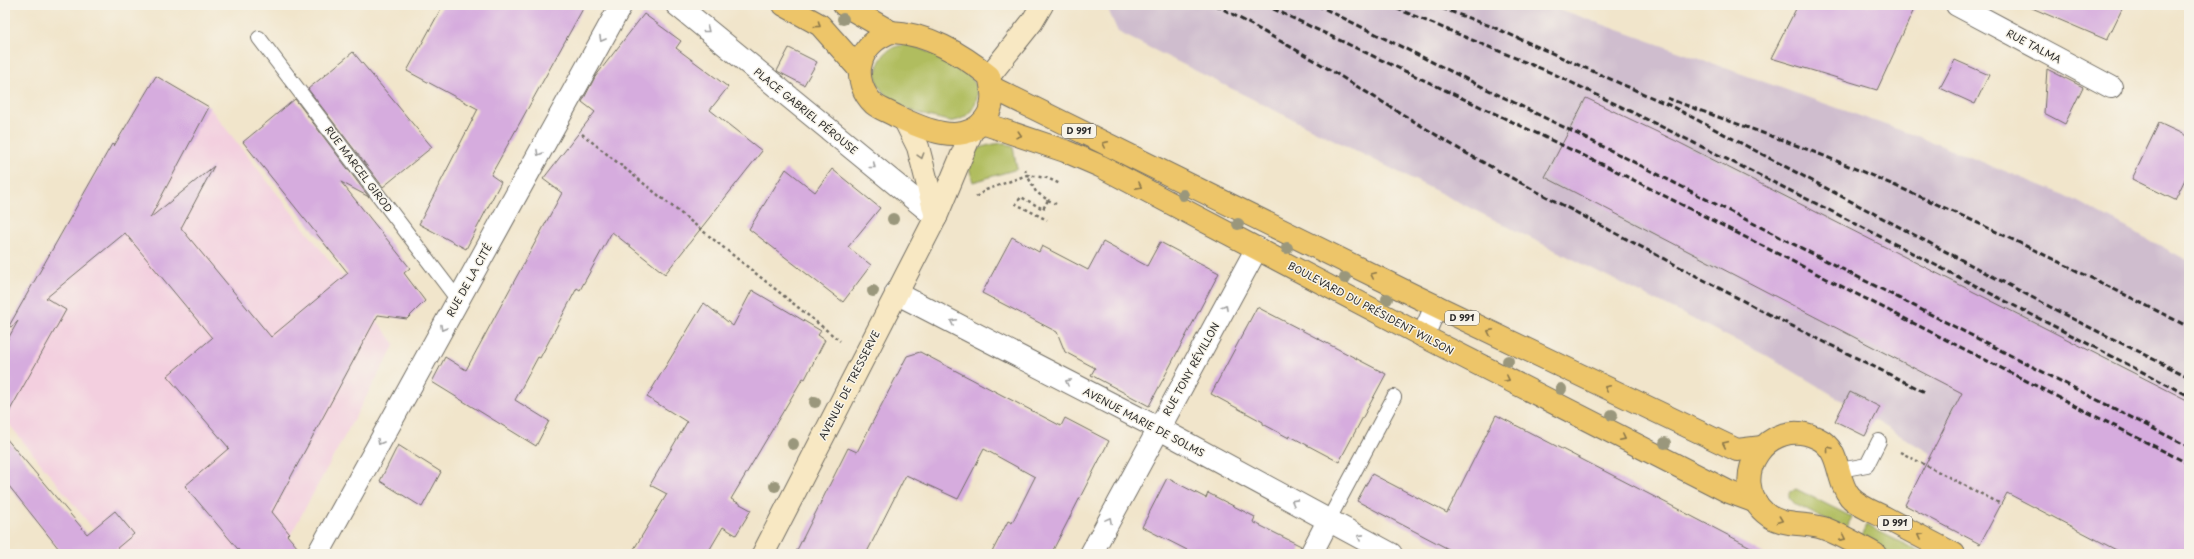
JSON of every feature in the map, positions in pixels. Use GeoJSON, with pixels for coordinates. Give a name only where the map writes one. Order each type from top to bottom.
{"type":"FeatureCollection","features":[{"type":"Feature","properties":{"kind":"main road"},"geometry":{"type":"LineString","coordinates":[[784,5],[820,25],[859,69]]}},
{"type":"Feature","properties":{"kind":"main road"},"geometry":{"type":"LineString","coordinates":[[844,5],[892,32]]}},
{"type":"Feature","properties":{"kind":"main road"},"geometry":{"type":"LineString","coordinates":[[892,32],[908,32],[970,61],[991,82],[993,100],[990,113],[977,127],[959,134],[946,134],[905,121],[874,104],[866,94],[860,82],[859,69],[862,56],[869,46],[879,37],[892,32]]}},
{"type":"Feature","properties":{"kind":"main road","name":"D 991"},"geometry":{"type":"LineString","coordinates":[[991,82],[1436,306],[1736,450],[1762,447]]}},
{"type":"Feature","properties":{"kind":"main road","name":"BOULEVARD DU PRÉSIDENT WILSON"},"geometry":{"type":"LineString","coordinates":[[977,127],[1057,148],[1100,166],[1422,336],[1729,492],[1756,502]]}},
{"type":"Feature","properties":{"kind":"main road","name":"D 991"},"geometry":{"type":"LineString","coordinates":[[1875,554],[1824,529],[1809,524],[1778,521],[1766,513],[1756,502],[1750,488],[1750,473],[1754,459],[1762,447],[1774,438],[1788,433],[1804,433],[1818,438],[1830,448],[1838,461],[1842,477],[1851,498],[1866,508],[1954,554]]}},
{"type":"Feature","properties":{"kind":"street","name":"RUE DE LA CITÉ"},"geometry":{"type":"LineString","coordinates":[[318,554],[621,5]]}},
{"type":"Feature","properties":{"kind":"street","name":"PLACE GABRIEL PÉROUSE"},"geometry":{"type":"LineString","coordinates":[[677,5],[936,217]]}},
{"type":"Feature","properties":{"kind":"street","name":"RUE TALMA"},"geometry":{"type":"LineString","coordinates":[[1957,5],[2111,87]]}},
{"type":"Feature","properties":{"kind":"street"},"geometry":{"type":"LineString","coordinates":[[991,82],[1037,14]]}},
{"type":"Feature","properties":{"kind":"street"},"geometry":{"type":"LineString","coordinates":[[905,121],[918,147],[936,217]]}},
{"type":"Feature","properties":{"kind":"street","name":"AVENUE DE TRESSERVE"},"geometry":{"type":"LineString","coordinates":[[763,554],[936,217],[977,127]]}},
{"type":"Feature","properties":{"kind":"street","name":"RUE TONY RÉVILLON"},"geometry":{"type":"LineString","coordinates":[[1091,554],[1257,248]]}},
{"type":"Feature","properties":{"kind":"street","name":"AVENUE MARIE DE SOLMS"},"geometry":{"type":"LineString","coordinates":[[896,293],[1158,428],[1391,554]]}},
{"type":"Feature","properties":{"kind":"street"},"geometry":{"type":"LineString","coordinates":[[1422,336],[1436,306]]}},
{"type":"Feature","properties":{"kind":"street"},"geometry":{"type":"LineString","coordinates":[[1311,554],[1328,521]]}},
{"type":"Feature","properties":{"kind":"lane","name":"RUE MARCEL GIROD"},"geometry":{"type":"LineString","coordinates":[[259,38],[458,300]]}},
{"type":"Feature","properties":{"kind":"lane"},"geometry":{"type":"LineString","coordinates":[[1328,521],[1394,397]]}},
{"type":"Feature","properties":{"kind":"lane"},"geometry":{"type":"LineString","coordinates":[[1842,477],[1867,465],[1879,441]]}},
{"type":"Feature","properties":{"kind":"path"},"geometry":{"type":"LineString","coordinates":[[560,116],[862,359]]}},
{"type":"Feature","properties":{"kind":"path"},"geometry":{"type":"LineString","coordinates":[[974,198],[986,190],[1027,175],[1036,192],[1056,204]]}},
{"type":"Feature","properties":{"kind":"path"},"geometry":{"type":"LineString","coordinates":[[1047,220],[1016,204],[1021,197],[1043,209],[1048,200]]}},
{"type":"Feature","properties":{"kind":"path"},"geometry":{"type":"LineString","coordinates":[[1879,441],[2001,504]]}},
{"type":"Feature","properties":{"kind":"shaded area"},"geometry":{"type":"Polygon","coordinates":[[[1106,5],[1548,5],[1922,138],[2065,195],[2189,261],[2189,554],[2124,554],[1931,454],[1771,358],[1118,32],[1106,5]]]}},
{"type":"Feature","properties":{"kind":"shaded area"},"geometry":{"type":"Polygon","coordinates":[[[156,76],[209,107],[395,344],[280,554],[110,554],[112,552],[5,419],[5,342],[156,76]]]}},
{"type":"Feature","properties":{"kind":"green space"},"geometry":{"type":"Polygon","coordinates":[[[909,44],[954,64],[971,78],[977,88],[977,95],[974,107],[970,112],[960,119],[948,121],[914,112],[892,100],[883,92],[878,83],[876,73],[880,61],[892,48],[909,44]]]}},
{"type":"Feature","properties":{"kind":"green space"},"geometry":{"type":"Polygon","coordinates":[[[1005,143],[1013,147],[1017,169],[973,182],[967,160],[971,155],[984,147],[1005,143]]]}},
{"type":"Feature","properties":{"kind":"green space"},"geometry":{"type":"Polygon","coordinates":[[[1796,489],[1852,517],[1845,530],[1793,503],[1789,498],[1789,493],[1796,489]]]}},
{"type":"Feature","properties":{"kind":"green space"},"geometry":{"type":"Polygon","coordinates":[[[1866,525],[1924,554],[1891,554],[1860,538],[1866,525]]]}},
{"type":"Feature","properties":{"kind":"building"},"geometry":{"type":"Polygon","coordinates":[[[443,5],[585,5],[491,175],[501,182],[466,249],[419,224],[478,109],[407,71],[443,5]]]}},
{"type":"Feature","properties":{"kind":"building"},"geometry":{"type":"Polygon","coordinates":[[[1798,5],[1916,5],[1877,90],[1771,58],[1798,5]]]}},
{"type":"Feature","properties":{"kind":"building"},"geometry":{"type":"Polygon","coordinates":[[[2025,5],[2124,5],[2107,40],[2025,5]]]}},
{"type":"Feature","properties":{"kind":"building"},"geometry":{"type":"Polygon","coordinates":[[[644,14],[681,41],[676,48],[728,87],[710,110],[762,151],[665,274],[612,232],[580,290],[577,288],[540,358],[538,357],[515,400],[549,421],[536,446],[432,382],[445,357],[466,370],[562,193],[543,179],[595,112],[582,102],[595,77],[644,14]]]}},
{"type":"Feature","properties":{"kind":"building"},"geometry":{"type":"Polygon","coordinates":[[[789,48],[817,62],[804,85],[777,71],[789,48]]]}},
{"type":"Feature","properties":{"kind":"building"},"geometry":{"type":"Polygon","coordinates":[[[353,52],[432,147],[383,187],[308,89],[353,52]]]}},
{"type":"Feature","properties":{"kind":"building"},"geometry":{"type":"Polygon","coordinates":[[[1955,60],[1989,75],[1975,104],[1940,88],[1955,60]]]}},
{"type":"Feature","properties":{"kind":"building"},"geometry":{"type":"Polygon","coordinates":[[[2047,69],[2083,87],[2065,124],[2044,113],[2047,69]]]}},
{"type":"Feature","properties":{"kind":"building"},"geometry":{"type":"Polygon","coordinates":[[[156,76],[209,107],[150,218],[214,166],[181,228],[271,337],[348,273],[243,142],[295,99],[369,197],[341,182],[410,268],[404,273],[425,301],[407,319],[378,315],[272,512],[289,533],[287,535],[303,554],[242,554],[185,486],[229,448],[167,376],[212,338],[125,233],[46,298],[66,310],[5,419],[5,344],[18,321],[11,327],[9,326],[112,144],[114,146],[156,76]]]}},
{"type":"Feature","properties":{"kind":"building"},"geometry":{"type":"Polygon","coordinates":[[[1586,98],[1676,141],[2189,401],[2189,554],[2124,554],[2007,493],[1980,544],[1905,505],[1962,393],[1545,177],[1586,98]]]}},
{"type":"Feature","properties":{"kind":"building"},"geometry":{"type":"Polygon","coordinates":[[[2159,123],[2189,137],[2189,171],[2175,200],[2132,179],[2159,123]]]}},
{"type":"Feature","properties":{"kind":"building"},"geometry":{"type":"Polygon","coordinates":[[[786,169],[815,192],[832,169],[880,208],[848,247],[871,265],[843,302],[749,229],[786,169]]]}},
{"type":"Feature","properties":{"kind":"building"},"geometry":{"type":"Polygon","coordinates":[[[1012,237],[1039,252],[1042,246],[1088,270],[1103,242],[1147,266],[1160,242],[1219,273],[1149,406],[1091,375],[1095,368],[1065,352],[1057,332],[982,293],[1012,237]]]}},
{"type":"Feature","properties":{"kind":"building"},"geometry":{"type":"Polygon","coordinates":[[[752,290],[821,331],[818,335],[825,340],[805,379],[803,378],[731,499],[751,510],[736,535],[723,527],[707,554],[631,554],[667,494],[650,485],[687,422],[647,397],[704,303],[733,326],[752,290]]]}},
{"type":"Feature","properties":{"kind":"building"},"geometry":{"type":"Polygon","coordinates":[[[1257,307],[1386,374],[1339,462],[1290,436],[1289,438],[1211,394],[1257,307]]]}},
{"type":"Feature","properties":{"kind":"building"},"geometry":{"type":"Polygon","coordinates":[[[920,352],[1061,426],[1065,418],[1109,441],[1051,554],[991,554],[1008,521],[1012,523],[1035,477],[984,449],[958,499],[906,475],[866,554],[795,554],[848,448],[857,452],[907,356],[920,352]]]}},
{"type":"Feature","properties":{"kind":"building"},"geometry":{"type":"Polygon","coordinates":[[[1850,392],[1880,407],[1865,436],[1835,421],[1850,392]]]}},
{"type":"Feature","properties":{"kind":"building"},"geometry":{"type":"Polygon","coordinates":[[[1496,415],[1764,554],[1458,554],[1357,501],[1372,474],[1447,513],[1496,415]]]}},
{"type":"Feature","properties":{"kind":"building"},"geometry":{"type":"Polygon","coordinates":[[[5,437],[87,534],[115,511],[134,534],[110,554],[63,554],[5,481],[5,437]]]}},
{"type":"Feature","properties":{"kind":"building"},"geometry":{"type":"Polygon","coordinates":[[[398,445],[441,472],[422,507],[380,481],[398,445]]]}},
{"type":"Feature","properties":{"kind":"building"},"geometry":{"type":"Polygon","coordinates":[[[1167,478],[1206,498],[1208,493],[1255,517],[1253,522],[1301,546],[1299,554],[1195,554],[1142,527],[1167,478]]]}},
{"type":"Feature","properties":{"kind":"railway"},"geometry":{"type":"LineString","coordinates":[[1216,5],[1314,60],[1464,152],[1768,314],[1925,392]]}},
{"type":"Feature","properties":{"kind":"railway"},"geometry":{"type":"LineString","coordinates":[[1265,5],[1610,168],[2189,464]]}},
{"type":"Feature","properties":{"kind":"railway"},"geometry":{"type":"LineString","coordinates":[[1317,5],[1622,156],[2189,447]]}},
{"type":"Feature","properties":{"kind":"railway"},"geometry":{"type":"LineString","coordinates":[[1388,5],[1554,74],[1638,115],[1827,209],[2189,396]]}},
{"type":"Feature","properties":{"kind":"railway"},"geometry":{"type":"LineString","coordinates":[[1433,5],[1493,27],[1671,106],[2073,319],[2189,377]]}},
{"type":"Feature","properties":{"kind":"railway"},"geometry":{"type":"LineString","coordinates":[[1667,98],[1797,145],[1928,200],[2016,241],[2189,327]]}}]}
